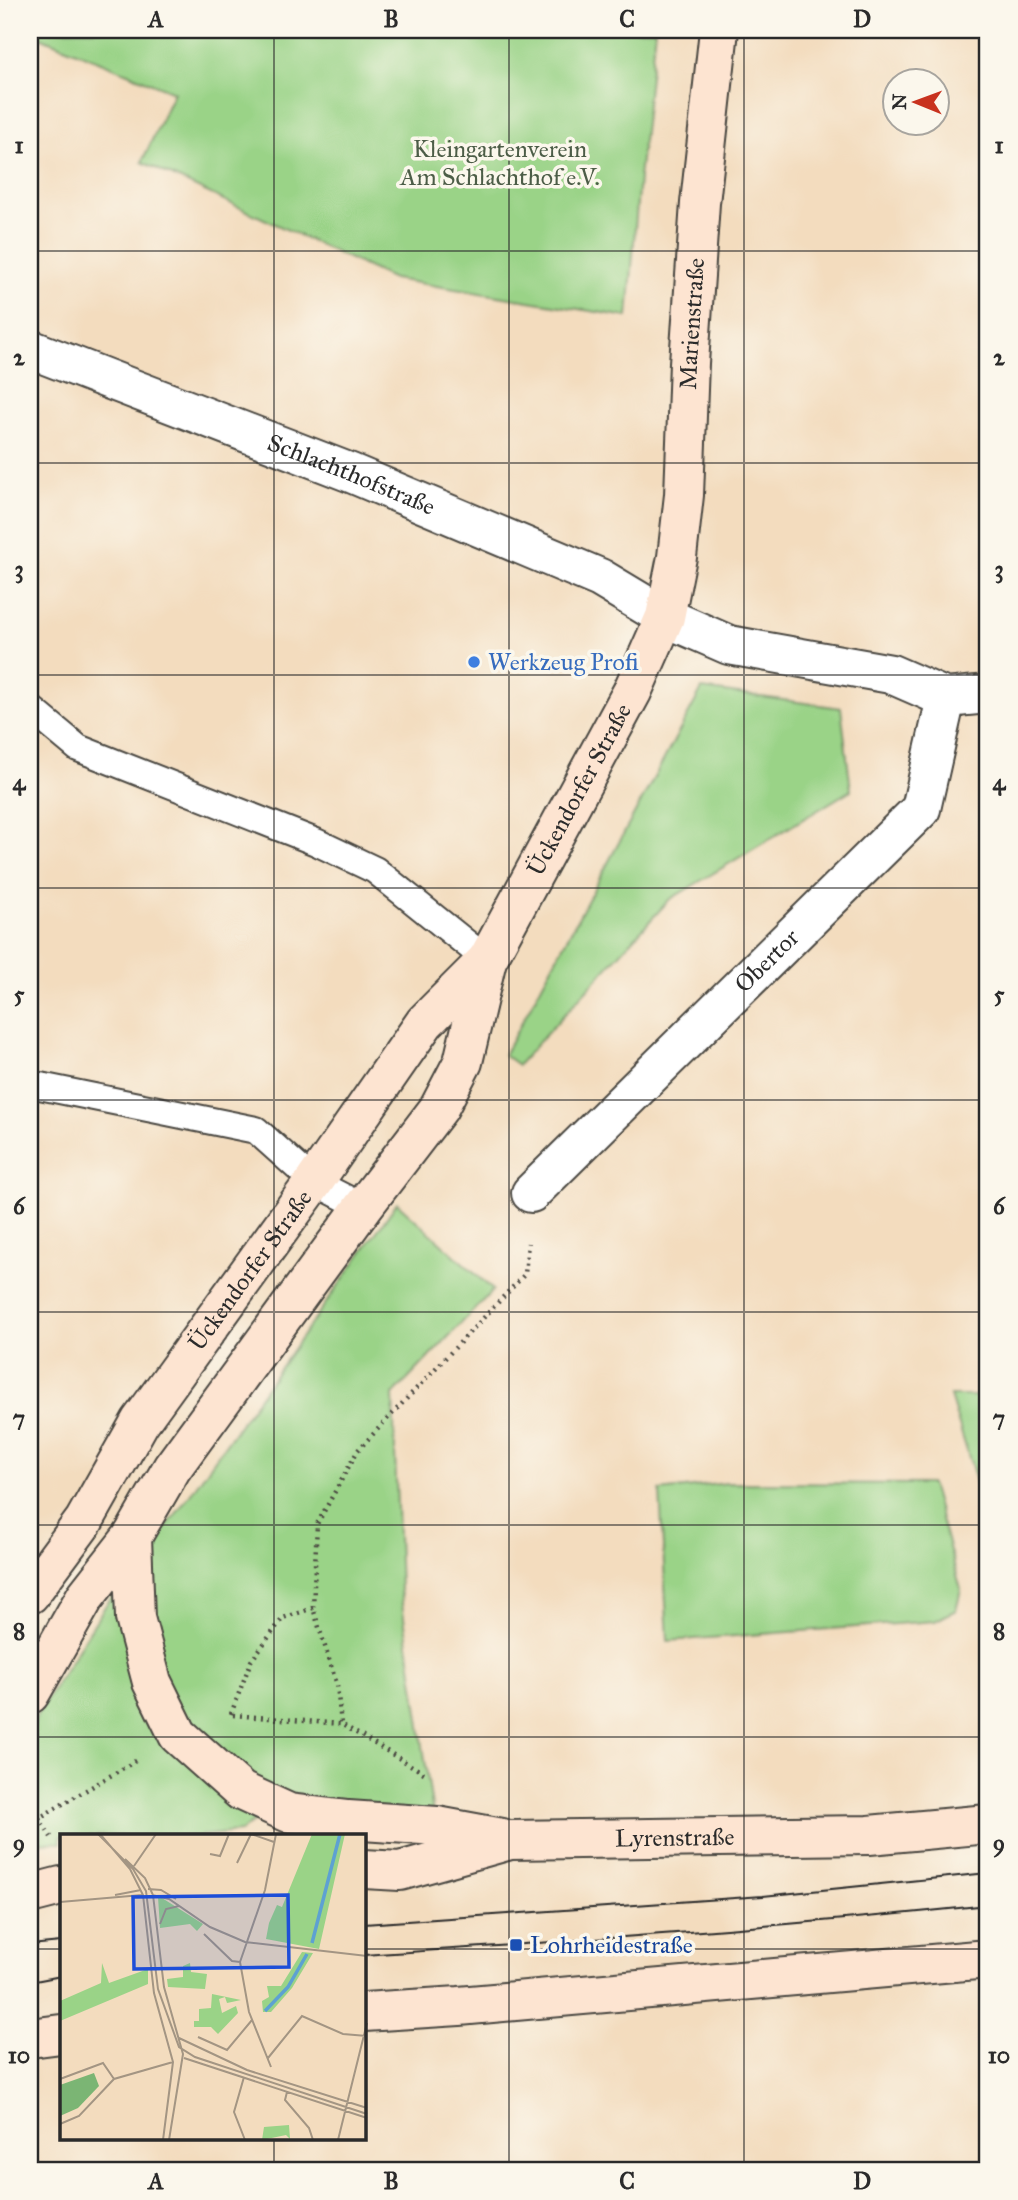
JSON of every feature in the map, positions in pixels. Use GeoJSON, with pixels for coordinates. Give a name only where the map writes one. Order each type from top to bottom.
{"type":"FeatureCollection","features":[{"type":"Feature","properties":{"kind":"main road","name":"Marienstraße"},"geometry":{"type":"LineString","coordinates":[[665,617],[677,557],[684,495],[689,363],[700,203],[719,30]]}},
{"type":"Feature","properties":{"kind":"main road","name":"Ückendorfer Straße"},"geometry":{"type":"LineString","coordinates":[[30,1694],[85,1597],[132,1537],[172,1468],[439,1108],[463,1062],[487,960],[632,692],[665,617]]}},
{"type":"Feature","properties":{"kind":"main road","name":"Ückendorfer Straße"},"geometry":{"type":"LineString","coordinates":[[30,1594],[84,1521],[140,1422],[314,1182],[425,1021],[487,960]]}},
{"type":"Feature","properties":{"kind":"main road"},"geometry":{"type":"LineString","coordinates":[[132,1537],[135,1618],[152,1682],[178,1735],[241,1791],[289,1813],[437,1826],[510,1840]]}},
{"type":"Feature","properties":{"kind":"main road","name":"Lyrenstraße"},"geometry":{"type":"LineString","coordinates":[[366,1869],[400,1871],[510,1840],[869,1835],[988,1824]]}},
{"type":"Feature","properties":{"kind":"main road"},"geometry":{"type":"LineString","coordinates":[[30,1894],[60,1886]]}},
{"type":"Feature","properties":{"kind":"main road"},"geometry":{"type":"LineString","coordinates":[[366,2012],[988,1959]]}},
{"type":"Feature","properties":{"kind":"main road"},"geometry":{"type":"LineString","coordinates":[[30,2038],[60,2034]]}},
{"type":"Feature","properties":{"kind":"street","name":"Schlachthofstraße"},"geometry":{"type":"LineString","coordinates":[[30,349],[375,483],[600,578],[665,617]]}},
{"type":"Feature","properties":{"kind":"street"},"geometry":{"type":"LineString","coordinates":[[665,617],[729,645],[891,674],[946,698],[988,694]]}},
{"type":"Feature","properties":{"kind":"street","name":"Obertor"},"geometry":{"type":"LineString","coordinates":[[531,1194],[921,809],[946,698]]}},
{"type":"Feature","properties":{"kind":"lane"},"geometry":{"type":"LineString","coordinates":[[30,708],[78,748],[316,842],[375,870],[487,960]]}},
{"type":"Feature","properties":{"kind":"lane"},"geometry":{"type":"LineString","coordinates":[[30,1084],[256,1130],[314,1182],[363,1207]]}},
{"type":"Feature","properties":{"kind":"path"},"geometry":{"type":"LineString","coordinates":[[341,1724],[337,1685],[313,1608],[317,1524],[358,1450],[525,1273],[531,1194]]}},
{"type":"Feature","properties":{"kind":"path"},"geometry":{"type":"LineString","coordinates":[[313,1608],[284,1618],[259,1650],[251,1661],[231,1715],[341,1724],[432,1777]]}},
{"type":"Feature","properties":{"kind":"path"},"geometry":{"type":"LineString","coordinates":[[30,1817],[40,1818],[178,1735]]}},
{"type":"Feature","properties":{"kind":"green space","name":"Kleingartenverein Am Schlachthof e.V."},"geometry":{"type":"Polygon","coordinates":[[[30,30],[655,30],[628,317],[393,279],[142,162],[174,92],[30,33],[30,30]]]}},
{"type":"Feature","properties":{"kind":"green space"},"geometry":{"type":"Polygon","coordinates":[[[702,689],[841,708],[851,790],[669,900],[518,1065],[504,1055],[702,689]]]}},
{"type":"Feature","properties":{"kind":"green space"},"geometry":{"type":"Polygon","coordinates":[[[397,1203],[493,1290],[393,1395],[400,1590],[433,1814],[360,1808],[290,1793],[240,1832],[60,1834],[60,1843],[30,1842],[30,1737],[37,1715],[107,1603],[176,1514],[397,1203]]]}},
{"type":"Feature","properties":{"kind":"green space"},"geometry":{"type":"Polygon","coordinates":[[[950,1396],[988,1396],[988,1503],[983,1503],[950,1396]]]}},
{"type":"Feature","properties":{"kind":"green space"},"geometry":{"type":"Polygon","coordinates":[[[727,1483],[931,1484],[961,1589],[956,1610],[935,1621],[668,1641],[660,1491],[727,1483]]]}},
{"type":"Feature","properties":{"kind":"tram line"},"geometry":{"type":"LineString","coordinates":[[366,1924],[763,1896],[988,1873]]}},
{"type":"Feature","properties":{"kind":"tram line"},"geometry":{"type":"LineString","coordinates":[[366,1955],[754,1927],[988,1905]]}},
{"type":"Feature","properties":{"kind":"tram line"},"geometry":{"type":"LineString","coordinates":[[30,1945],[60,1942]]}},
{"type":"Feature","properties":{"kind":"tram line"},"geometry":{"type":"LineString","coordinates":[[30,1982],[60,1976]]}},
{"type":"Feature","properties":{"kind":"place","name":"Werkzeug Profi"},"geometry":{"type":"Point","coordinates":[474,662]}},
{"type":"Feature","properties":{"kind":"place","name":"Lohrheidestraße"},"geometry":{"type":"Point","coordinates":[516,1945]}}]}
